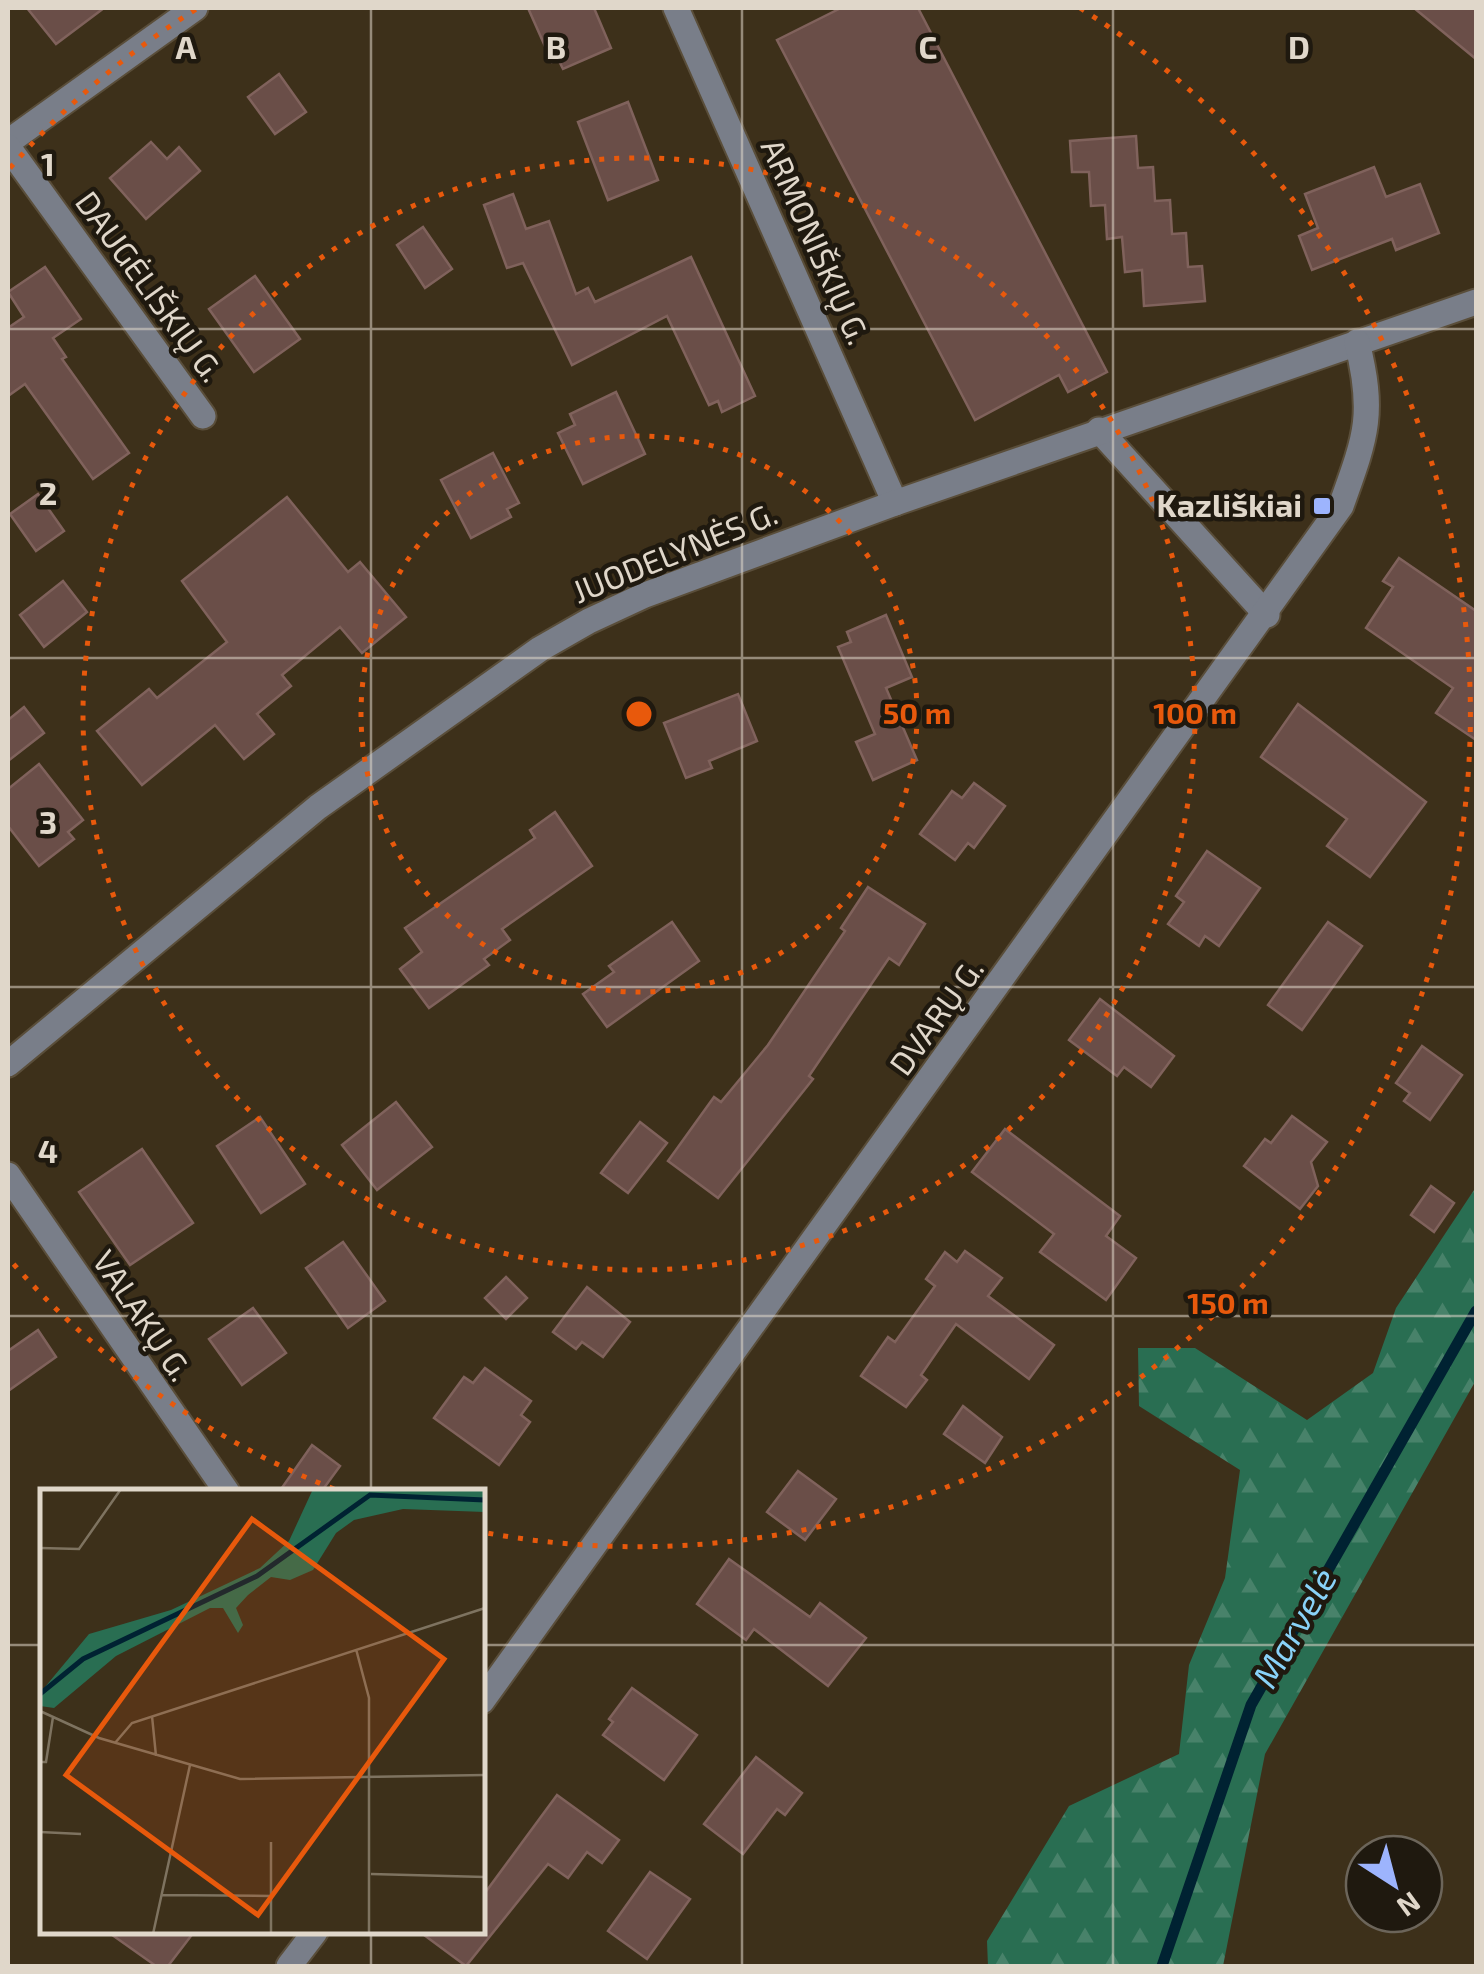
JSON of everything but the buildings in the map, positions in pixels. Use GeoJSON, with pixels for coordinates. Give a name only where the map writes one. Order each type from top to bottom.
{"type":"FeatureCollection","features":[{"type":"Feature","properties":{"kind":"street","name":"DAUGĖLIŠKIŲ G."},"geometry":{"type":"LineString","coordinates":[[194,8],[8,144],[203,416]]}},
{"type":"Feature","properties":{"kind":"street","name":"ARMONIŠKIŲ G."},"geometry":{"type":"LineString","coordinates":[[676,8],[895,503]]}},
{"type":"Feature","properties":{"kind":"street","name":"JUODELYNĖS G."},"geometry":{"type":"LineString","coordinates":[[8,1064],[318,807],[540,649],[645,595],[1100,430],[1476,302]]}},
{"type":"Feature","properties":{"kind":"street","name":"DVARŲ G."},"geometry":{"type":"LineString","coordinates":[[485,1697],[1342,506],[1368,432],[1369,391],[1357,342]]}},
{"type":"Feature","properties":{"kind":"street"},"geometry":{"type":"LineString","coordinates":[[1100,430],[1267,614]]}},
{"type":"Feature","properties":{"kind":"street","name":"VALAKŲ G."},"geometry":{"type":"LineString","coordinates":[[8,1174],[224,1489]]}},
{"type":"Feature","properties":{"kind":"street"},"geometry":{"type":"LineString","coordinates":[[289,1966],[313,1934]]}},
{"type":"Feature","properties":{"kind":"green space"},"geometry":{"type":"Polygon","coordinates":[[[1476,1187],[1476,1380],[1265,1754],[1223,1966],[988,1966],[987,1941],[1069,1806],[1179,1754],[1189,1665],[1225,1578],[1240,1470],[1139,1406],[1138,1348],[1195,1348],[1307,1420],[1373,1373],[1396,1308],[1476,1187]]]}},
{"type":"Feature","properties":{"kind":"waterway","name":"Marvelė"},"geometry":{"type":"LineString","coordinates":[[1162,1966],[1251,1705],[1476,1311]]}},
{"type":"Feature","properties":{"kind":"place","name":"Kazliškiai"},"geometry":{"type":"Point","coordinates":[1322,506]}}]}
